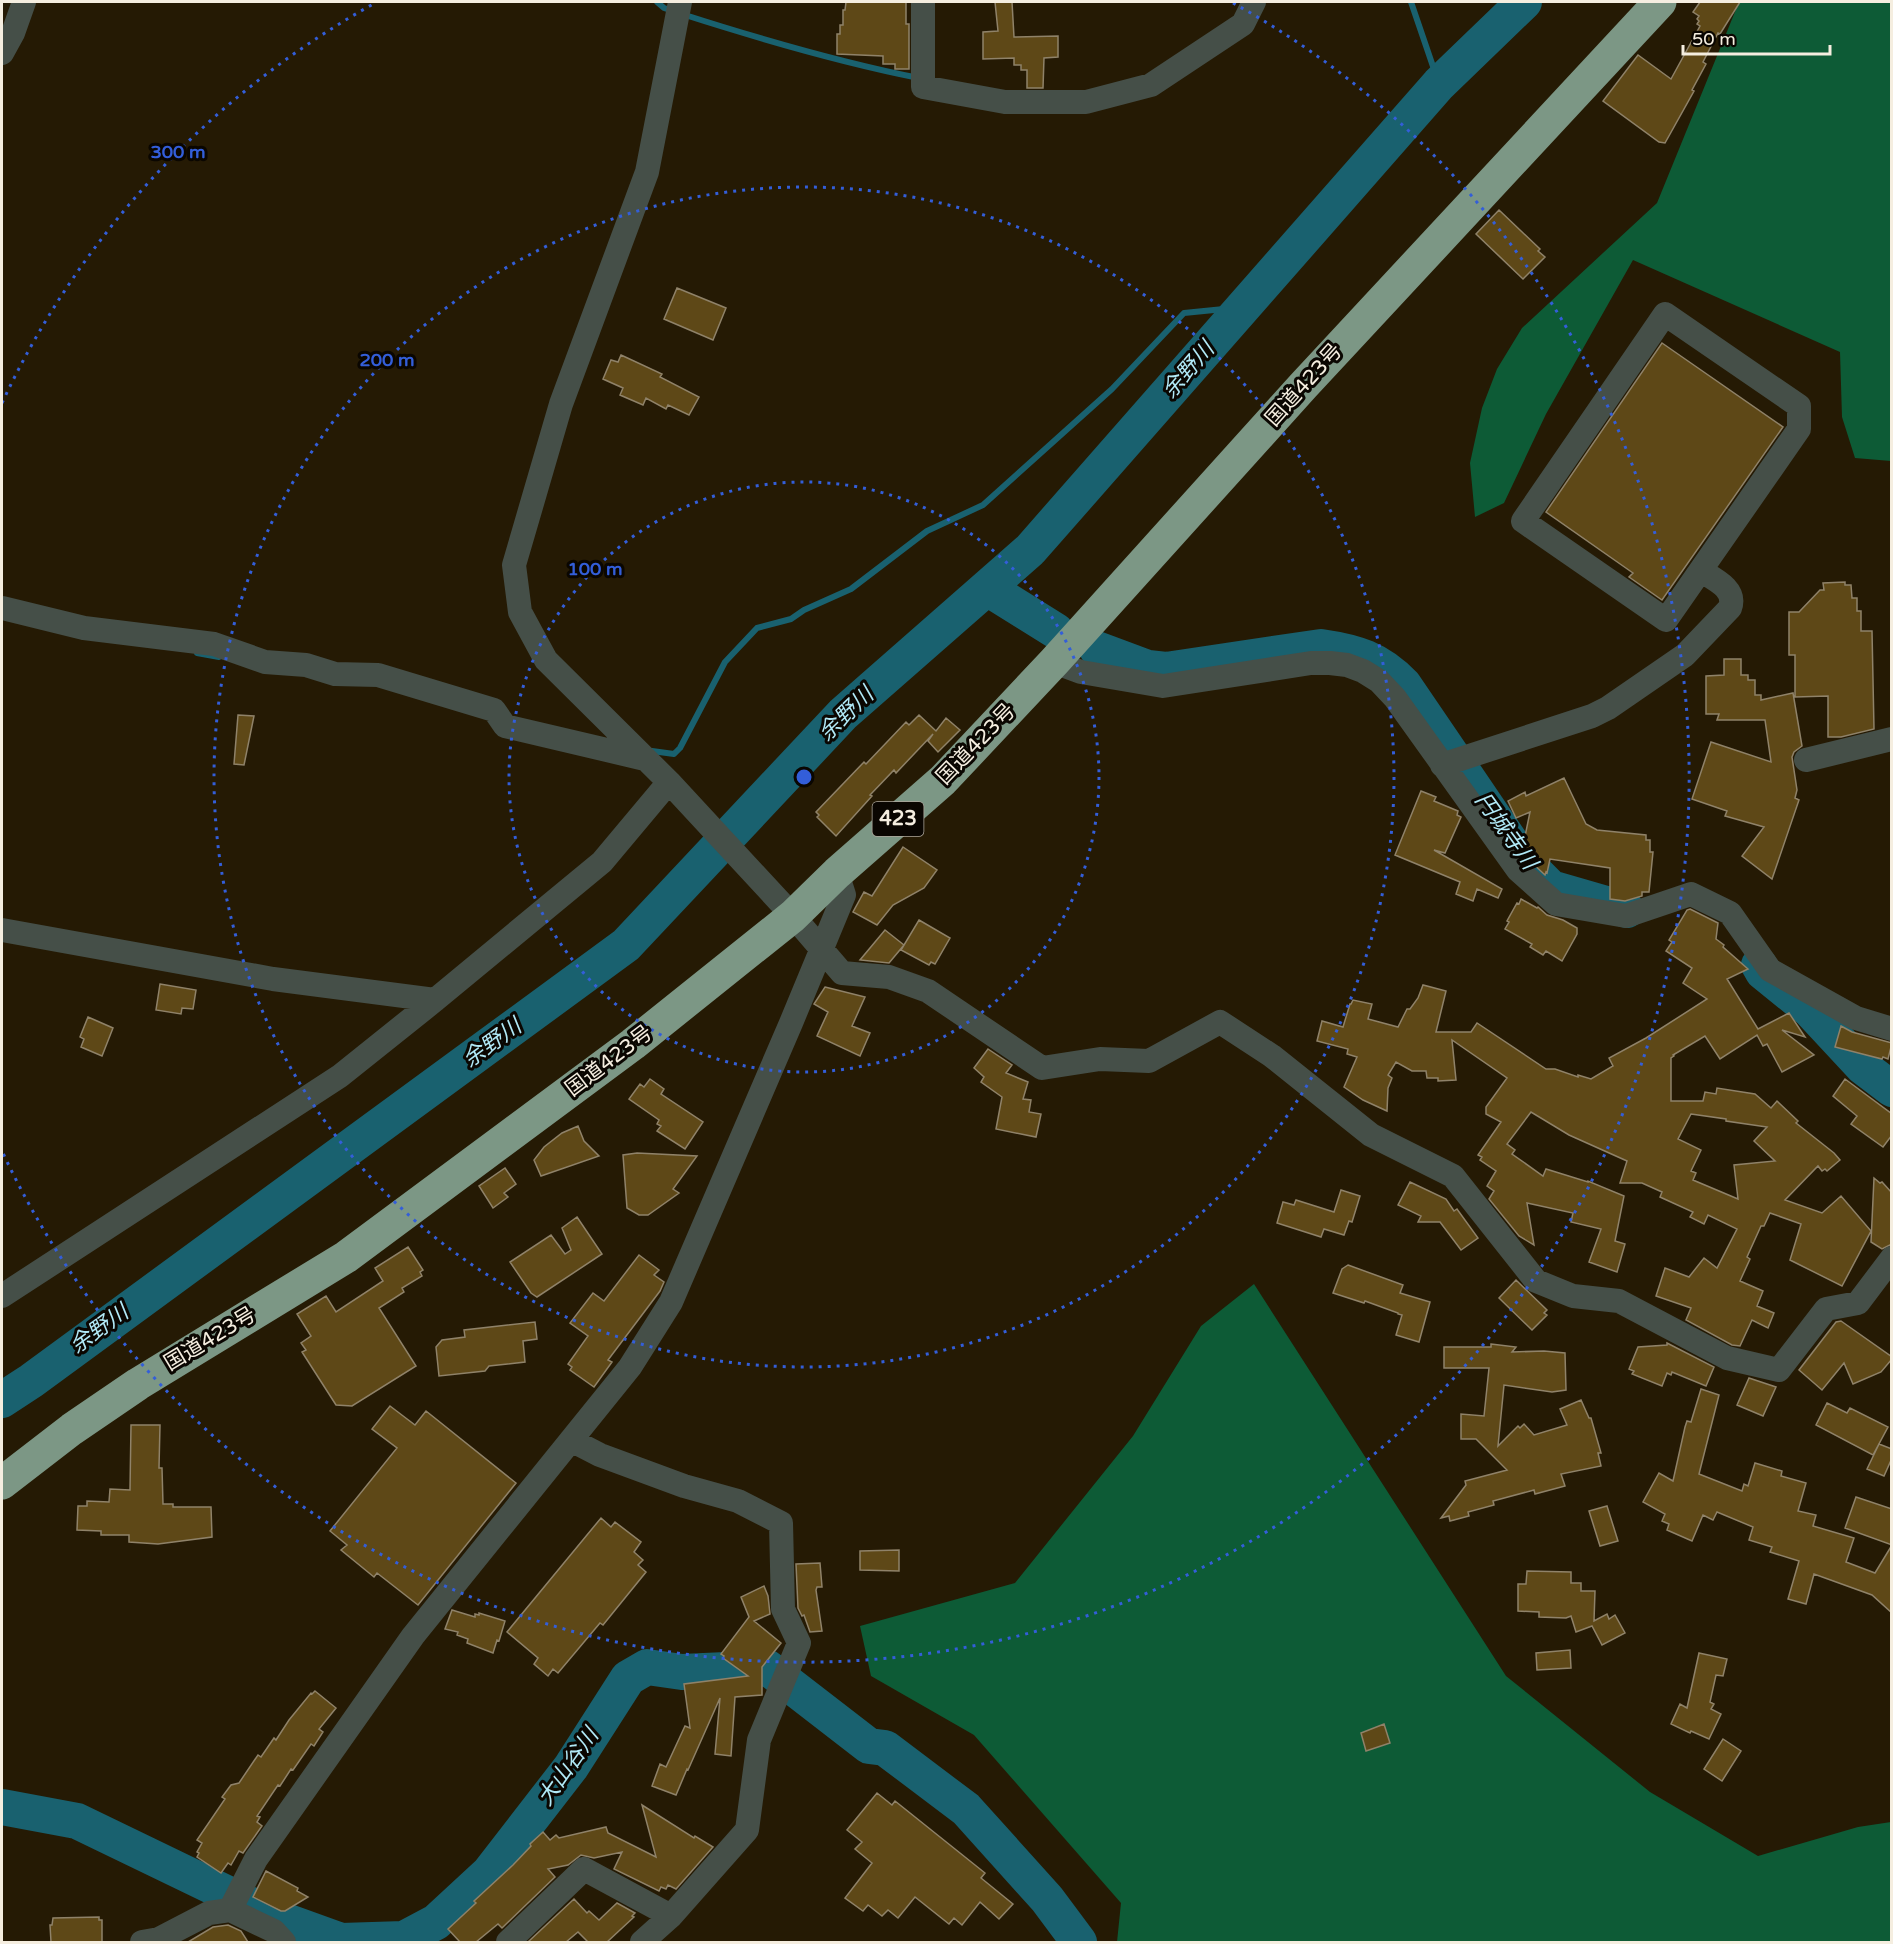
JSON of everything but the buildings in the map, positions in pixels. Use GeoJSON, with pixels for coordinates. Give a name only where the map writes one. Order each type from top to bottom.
{"type":"FeatureCollection","features":[{"type":"Feature","properties":{"kind":"highway","name":"国道423号"},"geometry":{"type":"LineString","coordinates":[[2,1483],[72,1429],[138,1384],[346,1257],[633,1044],[793,916],[837,873],[943,780],[1054,663],[1311,377],[1660,2]]}},
{"type":"Feature","properties":{"kind":"street"},"geometry":{"type":"LineString","coordinates":[[2,53],[13,33],[24,2]]}},
{"type":"Feature","properties":{"kind":"street"},"geometry":{"type":"LineString","coordinates":[[923,2],[923,87],[1005,102],[1086,102],[1151,85],[1243,24],[1254,2]]}},
{"type":"Feature","properties":{"kind":"street"},"geometry":{"type":"LineString","coordinates":[[675,4],[647,172],[561,404],[514,565],[520,612],[546,660],[673,787],[793,916],[842,973],[889,976],[928,991],[1042,1068],[1100,1059],[1149,1061],[1220,1022],[1272,1056],[1371,1135],[1452,1176],[1536,1281],[1573,1296],[1619,1301],[1727,1358],[1779,1370],[1826,1309],[1858,1303],[1892,1258]]}},
{"type":"Feature","properties":{"kind":"street"},"geometry":{"type":"LineString","coordinates":[[1665,314],[1799,406],[1799,429],[1701,571],[1666,620],[1523,521],[1665,314]]}},
{"type":"Feature","properties":{"kind":"street"},"geometry":{"type":"LineString","coordinates":[[1442,765],[1593,716],[1685,655],[1730,608],[1732,603],[1730,592],[1701,571]]}},
{"type":"Feature","properties":{"kind":"street"},"geometry":{"type":"LineString","coordinates":[[2,608],[84,628],[214,644],[265,663],[306,665],[335,674],[378,675],[494,710],[505,726],[645,759]]}},
{"type":"Feature","properties":{"kind":"street"},"geometry":{"type":"LineString","coordinates":[[1054,663],[1081,672],[1163,686],[1311,663],[1347,665],[1363,671],[1379,681],[1395,698],[1518,870],[1556,904],[1626,916],[1691,894],[1730,913],[1770,970],[1856,1018],[1892,1029]]}},
{"type":"Feature","properties":{"kind":"street"},"geometry":{"type":"LineString","coordinates":[[1806,760],[1892,739]]}},
{"type":"Feature","properties":{"kind":"street"},"geometry":{"type":"LineString","coordinates":[[2,1296],[340,1076],[602,862],[673,787]]}},
{"type":"Feature","properties":{"kind":"street"},"geometry":{"type":"LineString","coordinates":[[230,1910],[256,1859],[413,1636],[630,1367],[671,1302],[844,895],[837,873]]}},
{"type":"Feature","properties":{"kind":"street"},"geometry":{"type":"LineString","coordinates":[[2,930],[273,978],[435,1000]]}},
{"type":"Feature","properties":{"kind":"street"},"geometry":{"type":"LineString","coordinates":[[571,1440],[600,1455],[673,1482],[738,1501],[781,1523],[783,1609],[798,1643],[759,1740],[747,1830],[671,1916],[642,1942]]}},
{"type":"Feature","properties":{"kind":"street"},"geometry":{"type":"LineString","coordinates":[[508,1942],[584,1869],[671,1916]]}},
{"type":"Feature","properties":{"kind":"street"},"geometry":{"type":"LineString","coordinates":[[142,1942],[159,1939],[209,1912],[230,1910],[274,1931],[284,1942]]}},
{"type":"Feature","properties":{"kind":"green space"},"geometry":{"type":"Polygon","coordinates":[[[1739,2],[1891,2],[1891,461],[1855,458],[1842,417],[1840,352],[1633,260],[1546,414],[1504,503],[1475,517],[1470,463],[1482,408],[1497,369],[1522,328],[1657,203],[1739,2]]]}},
{"type":"Feature","properties":{"kind":"green space"},"geometry":{"type":"Polygon","coordinates":[[[1254,1284],[1506,1676],[1650,1792],[1758,1856],[1858,1827],[1891,1822],[1891,1942],[1117,1942],[1121,1903],[974,1735],[871,1676],[860,1626],[1015,1583],[1133,1436],[1201,1326],[1254,1284]]]}},
{"type":"Feature","properties":{"kind":"waterway"},"geometry":{"type":"LineString","coordinates":[[657,2],[673,11]]}},
{"type":"Feature","properties":{"kind":"waterway"},"geometry":{"type":"LineString","coordinates":[[1411,2],[1439,84]]}},
{"type":"Feature","properties":{"kind":"waterway","name":"余野川"},"geometry":{"type":"LineString","coordinates":[[2,1400],[626,945],[843,714],[1030,550],[1439,84],[1524,2]]}},
{"type":"Feature","properties":{"kind":"waterway"},"geometry":{"type":"LineString","coordinates":[[682,14],[799,49],[919,78]]}},
{"type":"Feature","properties":{"kind":"waterway"},"geometry":{"type":"LineString","coordinates":[[652,751],[674,754],[680,748],[725,662],[757,628],[791,619],[804,610],[851,589],[927,531],[983,505],[1112,389],[1184,313],[1244,307]]}},
{"type":"Feature","properties":{"kind":"waterway","name":"円城寺川"},"geometry":{"type":"LineString","coordinates":[[987,588],[1056,631]]}},
{"type":"Feature","properties":{"kind":"waterway","name":"円城寺川"},"geometry":{"type":"LineString","coordinates":[[1097,649],[1148,668],[1166,670],[1321,647],[1345,651],[1366,658],[1395,676],[1404,685],[1523,860],[1551,888],[1627,910]]}},
{"type":"Feature","properties":{"kind":"waterway"},"geometry":{"type":"LineString","coordinates":[[197,653],[219,657]]}},
{"type":"Feature","properties":{"kind":"waterway","name":"円城寺川"},"geometry":{"type":"LineString","coordinates":[[1759,965],[1763,972],[1810,1010],[1863,1067],[1892,1089]]}},
{"type":"Feature","properties":{"kind":"waterway","name":"大山谷川"},"geometry":{"type":"LineString","coordinates":[[2,1807],[77,1821],[280,1919],[341,1941],[404,1939],[436,1922],[489,1873],[571,1767],[628,1678],[647,1667],[682,1672],[768,1668],[869,1746],[885,1748],[966,1809],[1047,1899],[1079,1942]]}}]}
